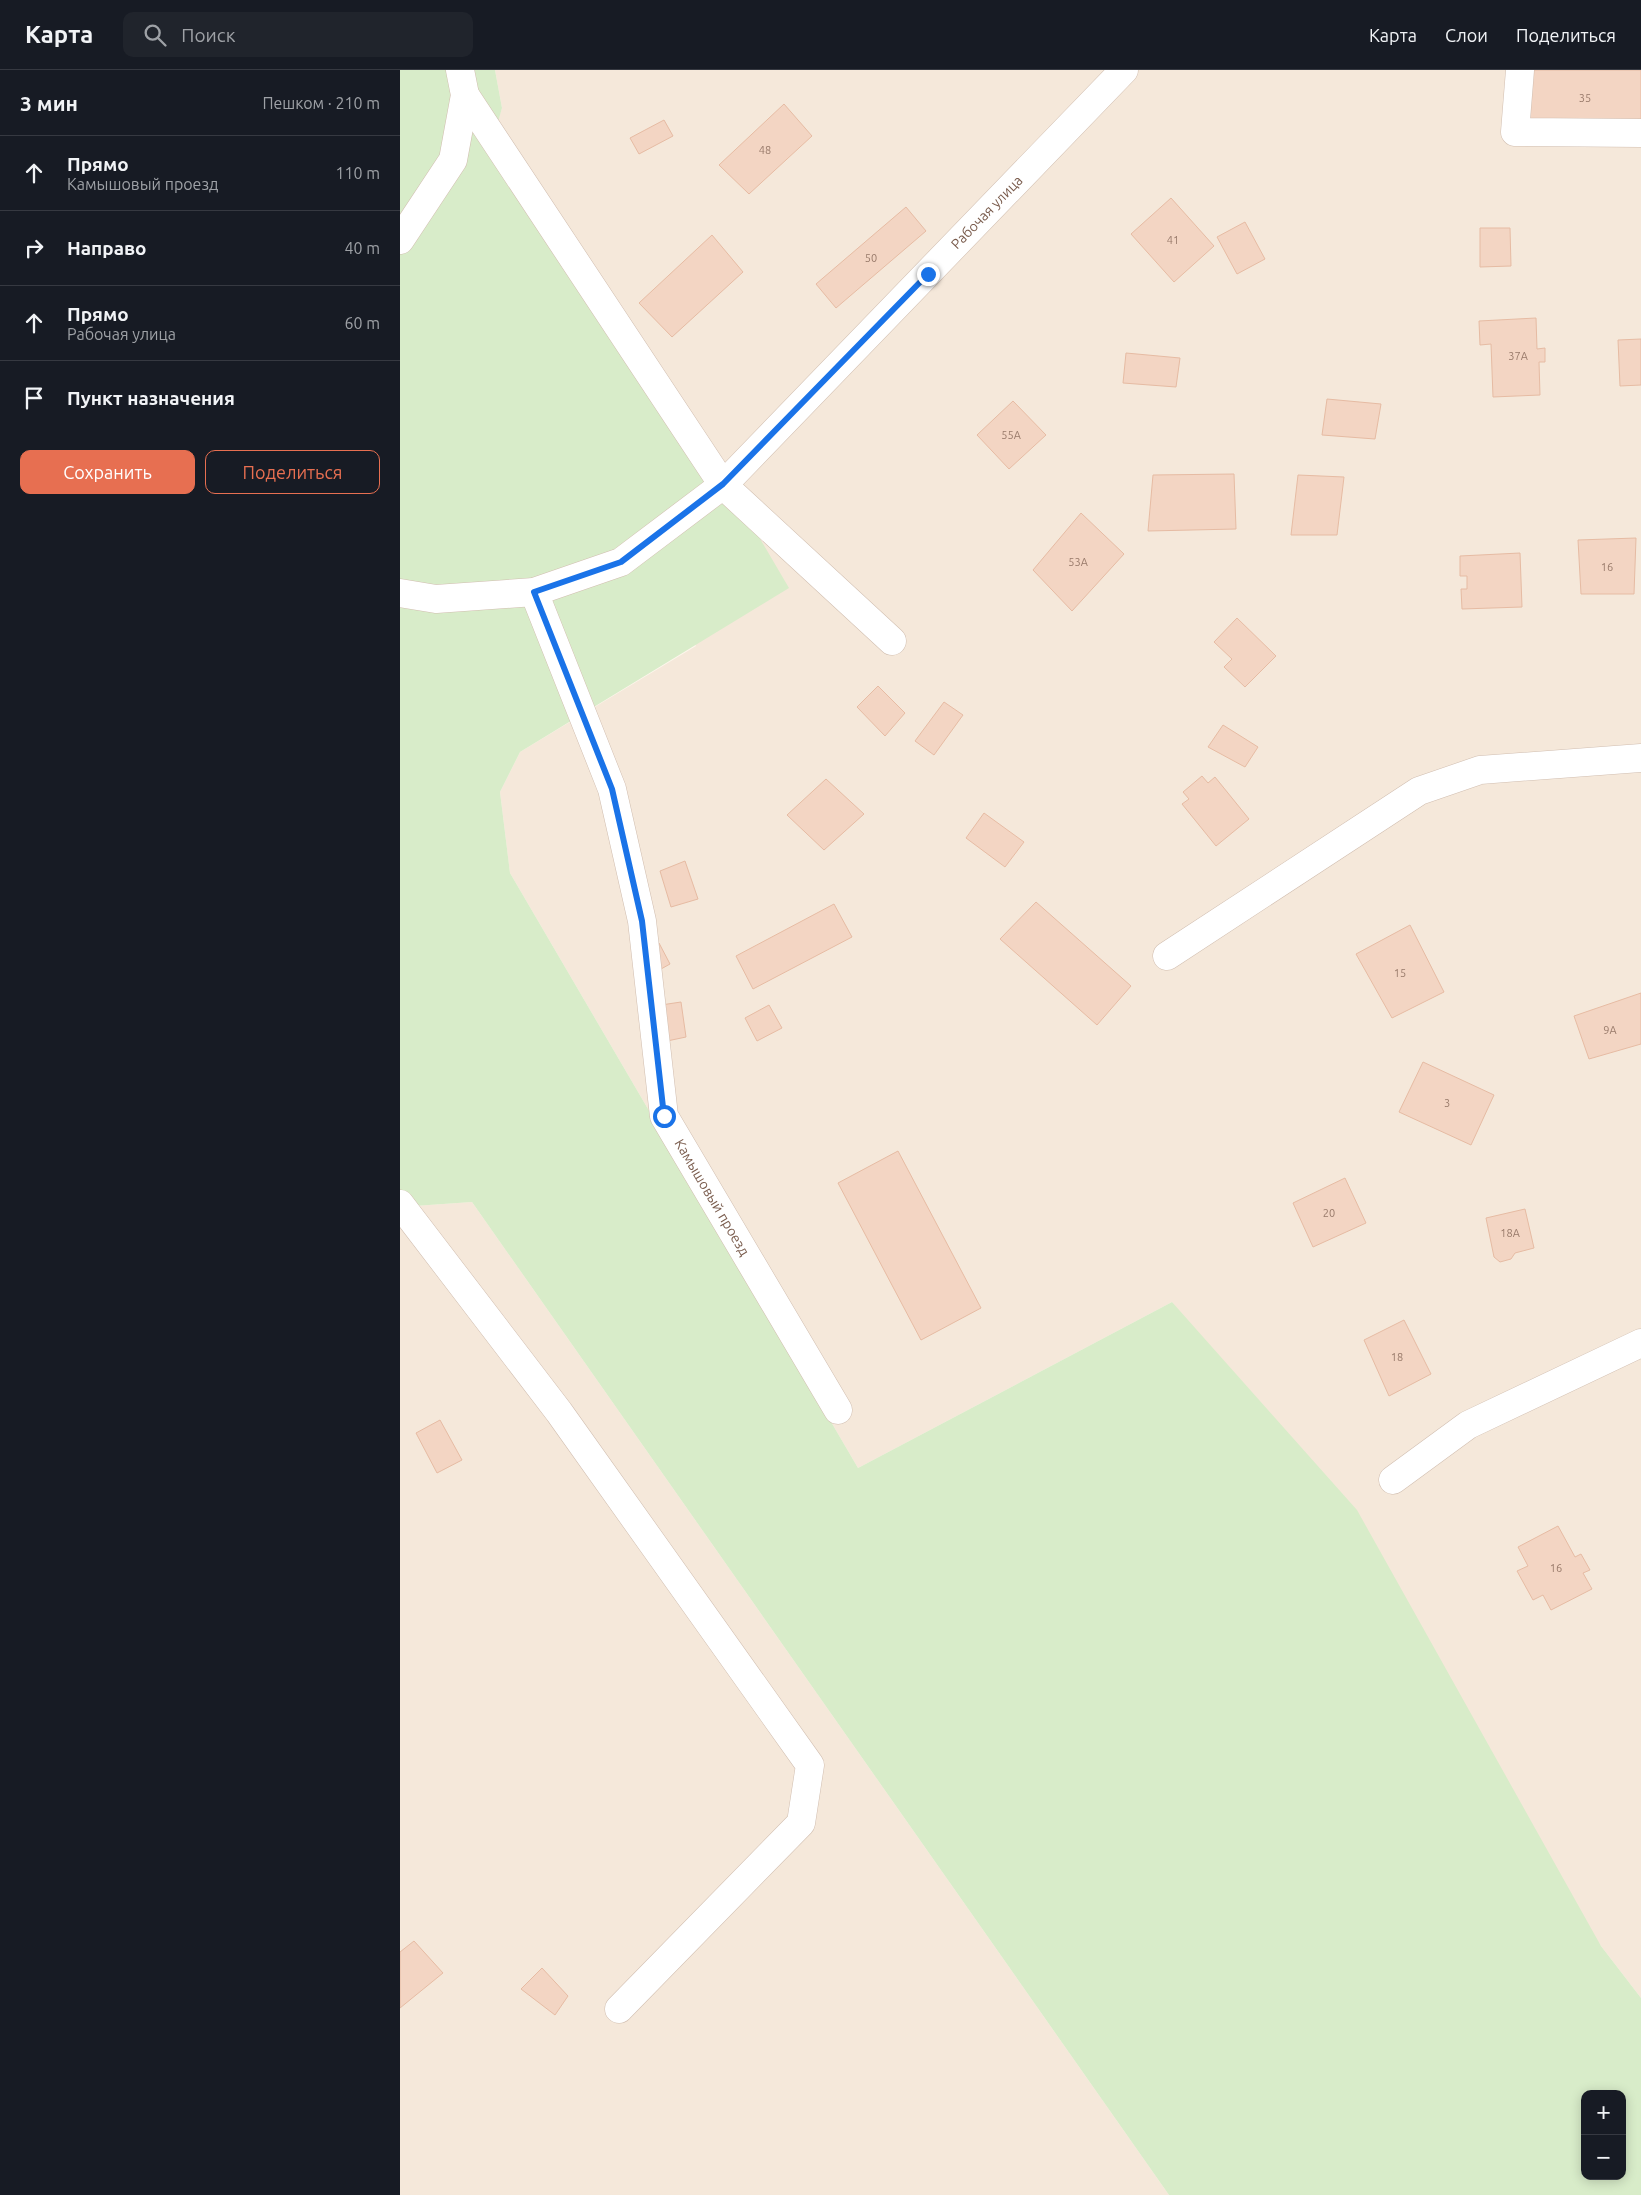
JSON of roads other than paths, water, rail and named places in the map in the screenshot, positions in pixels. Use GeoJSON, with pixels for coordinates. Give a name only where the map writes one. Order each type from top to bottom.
{"type":"FeatureCollection","features":[{"type":"Feature","properties":{"kind":"street","name":"Рабочая улица"},"geometry":{"type":"LineString","coordinates":[[400,593],[436,599],[534,592],[621,562],[723,484],[1124,70]]}},
{"type":"Feature","properties":{"kind":"street"},"geometry":{"type":"LineString","coordinates":[[1520,70],[1515,132],[1641,133]]}},
{"type":"Feature","properties":{"kind":"street"},"geometry":{"type":"LineString","coordinates":[[462,83],[723,484],[892,642]]}},
{"type":"Feature","properties":{"kind":"street"},"geometry":{"type":"LineString","coordinates":[[400,240],[452,160],[462,83]]}},
{"type":"Feature","properties":{"kind":"street","name":"Камышовый проезд"},"geometry":{"type":"LineString","coordinates":[[534,592],[612,789],[642,921],[664,1116],[838,1410]]}},
{"type":"Feature","properties":{"kind":"street"},"geometry":{"type":"LineString","coordinates":[[1168,956],[1419,792],[1480,770],[1641,758]]}},
{"type":"Feature","properties":{"kind":"street"},"geometry":{"type":"LineString","coordinates":[[400,1204],[559,1412],[810,1765],[801,1823],[619,2009]]}},
{"type":"Feature","properties":{"kind":"street"},"geometry":{"type":"LineString","coordinates":[[1393,1480],[1468,1425],[1641,1343]]}}]}
